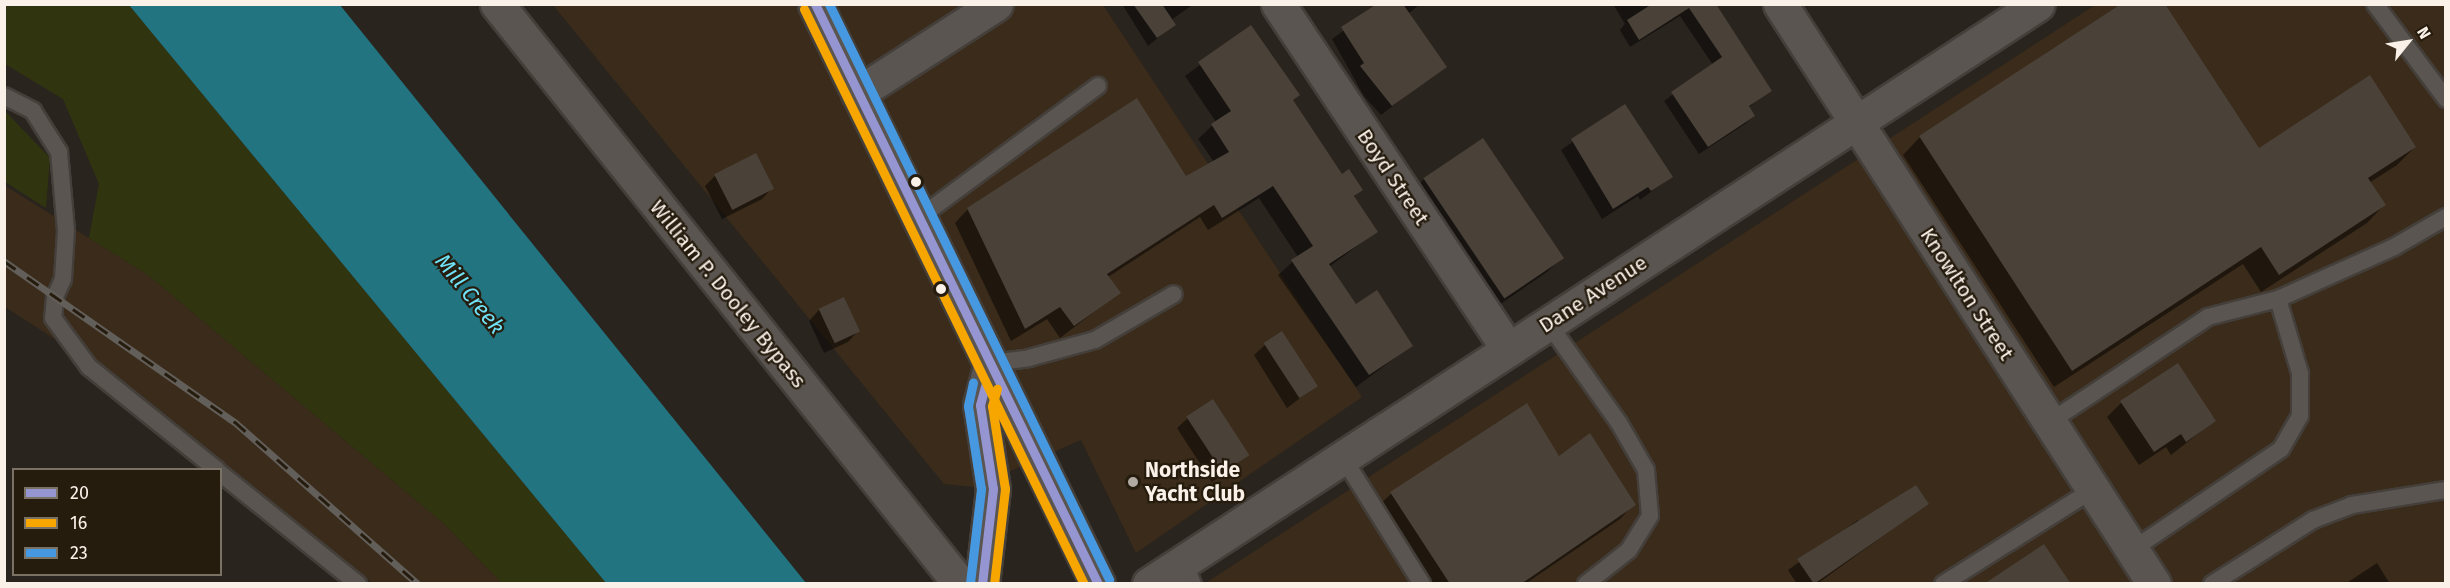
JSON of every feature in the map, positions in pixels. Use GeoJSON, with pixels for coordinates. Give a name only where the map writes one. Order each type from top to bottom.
{"type":"FeatureCollection","features":[{"type":"Feature","properties":{"kind":"street","name":"William P. Dooley Bypass"},"geometry":{"type":"LineString","coordinates":[[497,4],[960,584]]}},
{"type":"Feature","properties":{"kind":"street"},"geometry":{"type":"LineString","coordinates":[[815,4],[1098,584]]}},
{"type":"Feature","properties":{"kind":"street"},"geometry":{"type":"LineString","coordinates":[[858,93],[996,4]]}},
{"type":"Feature","properties":{"kind":"street","name":"Boyd Street"},"geometry":{"type":"LineString","coordinates":[[1278,4],[1508,349]]}},
{"type":"Feature","properties":{"kind":"street","name":"Knowlton Street"},"geometry":{"type":"LineString","coordinates":[[1780,4],[2154,584]]}},
{"type":"Feature","properties":{"kind":"street","name":"Dane Avenue"},"geometry":{"type":"LineString","coordinates":[[1149,584],[1188,572],[1342,456],[2038,4]]}},
{"type":"Feature","properties":{"kind":"street"},"geometry":{"type":"LineString","coordinates":[[982,584],[993,489],[980,405],[991,363]]}},
{"type":"Feature","properties":{"kind":"lane"},"geometry":{"type":"LineString","coordinates":[[2375,4],[2445,99]]}},
{"type":"Feature","properties":{"kind":"lane"},"geometry":{"type":"LineString","coordinates":[[920,217],[1098,86]]}},
{"type":"Feature","properties":{"kind":"lane"},"geometry":{"type":"LineString","coordinates":[[4,96],[33,111],[59,152],[66,231],[63,279],[55,297],[53,318],[89,367],[215,468]]}},
{"type":"Feature","properties":{"kind":"lane"},"geometry":{"type":"LineString","coordinates":[[2051,421],[2208,317],[2278,299],[2394,247],[2445,217]]}},
{"type":"Feature","properties":{"kind":"lane"},"geometry":{"type":"LineString","coordinates":[[991,363],[1029,358],[1095,340],[1174,294]]}},
{"type":"Feature","properties":{"kind":"lane"},"geometry":{"type":"LineString","coordinates":[[2132,550],[2281,449],[2300,416],[2300,373],[2278,299]]}},
{"type":"Feature","properties":{"kind":"lane"},"geometry":{"type":"LineString","coordinates":[[1548,323],[1619,423],[1646,470],[1650,516],[1629,550],[1586,584]]}},
{"type":"Feature","properties":{"kind":"lane"},"geometry":{"type":"LineString","coordinates":[[1342,456],[1422,584]]}},
{"type":"Feature","properties":{"kind":"lane"},"geometry":{"type":"LineString","coordinates":[[222,474],[358,584]]}},
{"type":"Feature","properties":{"kind":"lane"},"geometry":{"type":"LineString","coordinates":[[1943,584],[2094,489]]}},
{"type":"Feature","properties":{"kind":"lane"},"geometry":{"type":"LineString","coordinates":[[2212,584],[2313,520],[2352,505],[2445,490]]}},
{"type":"Feature","properties":{"kind":"shaded area"},"geometry":{"type":"Polygon","coordinates":[[[553,5],[1103,5],[1362,397],[1136,553],[1081,440],[974,487],[944,484],[553,5]]]}},
{"type":"Feature","properties":{"kind":"shaded area"},"geometry":{"type":"Polygon","coordinates":[[[2095,5],[2445,5],[2445,583],[1204,584],[2095,5]]]}},
{"type":"Feature","properties":{"kind":"shaded area"},"geometry":{"type":"Polygon","coordinates":[[[4,185],[148,275],[443,523],[502,583],[372,583],[140,394],[5,307],[4,185]]]}},
{"type":"Feature","properties":{"kind":"green space"},"geometry":{"type":"Polygon","coordinates":[[[4,5],[129,5],[606,583],[502,583],[443,523],[148,275],[89,238],[99,184],[63,99],[5,64],[4,5]]]}},
{"type":"Feature","properties":{"kind":"green space"},"geometry":{"type":"Polygon","coordinates":[[[4,110],[50,158],[46,208],[5,182],[4,110]]]}},
{"type":"Feature","properties":{"kind":"water","name":"Mill Creek"},"geometry":{"type":"Polygon","coordinates":[[[129,5],[340,5],[806,583],[606,583],[129,5]]]}},
{"type":"Feature","properties":{"kind":"building"},"geometry":{"type":"Polygon","coordinates":[[[1133,4],[1162,4],[1176,25],[1157,38],[1133,4]]]}},
{"type":"Feature","properties":{"kind":"building"},"geometry":{"type":"Polygon","coordinates":[[[1377,4],[1403,4],[1447,67],[1392,106],[1360,66],[1364,63],[1341,27],[1377,4]]]}},
{"type":"Feature","properties":{"kind":"building"},"geometry":{"type":"Polygon","coordinates":[[[1652,4],[1716,4],[1772,91],[1749,106],[1755,116],[1708,147],[1671,92],[1722,57],[1689,8],[1639,40],[1627,20],[1652,4]]]}},
{"type":"Feature","properties":{"kind":"building"},"geometry":{"type":"Polygon","coordinates":[[[2121,4],[2165,4],[2259,148],[2370,75],[2416,147],[2368,178],[2386,205],[2279,275],[2261,247],[2072,371],[1919,136],[2121,4]]]}},
{"type":"Feature","properties":{"kind":"building"},"geometry":{"type":"Polygon","coordinates":[[[1251,25],[1300,95],[1293,100],[1342,174],[1349,169],[1363,190],[1354,196],[1378,232],[1329,264],[1356,304],[1377,290],[1413,346],[1369,375],[1291,260],[1313,246],[1273,186],[1222,218],[1214,205],[1107,274],[1121,293],[1074,326],[1060,307],[1025,329],[967,208],[1137,98],[1186,176],[1229,152],[1211,124],[1231,111],[1198,62],[1251,25]]]}},
{"type":"Feature","properties":{"kind":"building"},"geometry":{"type":"Polygon","coordinates":[[[1625,104],[1673,177],[1651,191],[1648,187],[1613,209],[1571,139],[1625,104]]]}},
{"type":"Feature","properties":{"kind":"building"},"geometry":{"type":"Polygon","coordinates":[[[1483,138],[1564,258],[1504,298],[1423,178],[1483,138]]]}},
{"type":"Feature","properties":{"kind":"building"},"geometry":{"type":"Polygon","coordinates":[[[756,153],[774,189],[732,210],[714,174],[756,153]]]}},
{"type":"Feature","properties":{"kind":"building"},"geometry":{"type":"Polygon","coordinates":[[[844,297],[860,331],[835,343],[819,309],[844,297]]]}},
{"type":"Feature","properties":{"kind":"building"},"geometry":{"type":"Polygon","coordinates":[[[1282,331],[1318,386],[1299,398],[1264,343],[1282,331]]]}},
{"type":"Feature","properties":{"kind":"building"},"geometry":{"type":"Polygon","coordinates":[[[2178,363],[2216,421],[2186,442],[2181,434],[2154,452],[2120,401],[2178,363]]]}},
{"type":"Feature","properties":{"kind":"building"},"geometry":{"type":"Polygon","coordinates":[[[1213,399],[1249,455],[1223,473],[1186,416],[1213,399]]]}},
{"type":"Feature","properties":{"kind":"building"},"geometry":{"type":"Polygon","coordinates":[[[1527,403],[1559,456],[1590,433],[1636,505],[1521,584],[1450,584],[1390,492],[1527,403]]]}},
{"type":"Feature","properties":{"kind":"building"},"geometry":{"type":"Polygon","coordinates":[[[1916,485],[1929,504],[1814,584],[1797,559],[1916,485]]]}},
{"type":"Feature","properties":{"kind":"building"},"geometry":{"type":"Polygon","coordinates":[[[2044,544],[2071,584],[1984,584],[2044,544]]]}},
{"type":"Feature","properties":{"kind":"railway"},"geometry":{"type":"LineString","coordinates":[[4,261],[235,422],[418,584]]}},
{"type":"Feature","properties":{"kind":"transit line","name":"20"},"geometry":{"type":"LineString","coordinates":[[815,4],[1098,584]]}},
{"type":"Feature","properties":{"kind":"transit line","name":"23"},"geometry":{"type":"LineString","coordinates":[[829,4],[1109,579]]}},
{"type":"Feature","properties":{"kind":"transit line","name":"16"},"geometry":{"type":"LineString","coordinates":[[804,9],[1084,584]]}},
{"type":"Feature","properties":{"kind":"transit line","name":"23"},"geometry":{"type":"LineString","coordinates":[[970,583],[981,489],[968,406],[973,383]]}},
{"type":"Feature","properties":{"kind":"transit line","name":"20"},"geometry":{"type":"LineString","coordinates":[[982,584],[993,489],[980,405],[985,386]]}},
{"type":"Feature","properties":{"kind":"transit line","name":"16"},"geometry":{"type":"LineString","coordinates":[[994,584],[1005,489],[992,406],[997,389]]}},
{"type":"Feature","properties":{"kind":"place","name":"Northside Yacht Club"},"geometry":{"type":"Point","coordinates":[1133,482]}}]}
